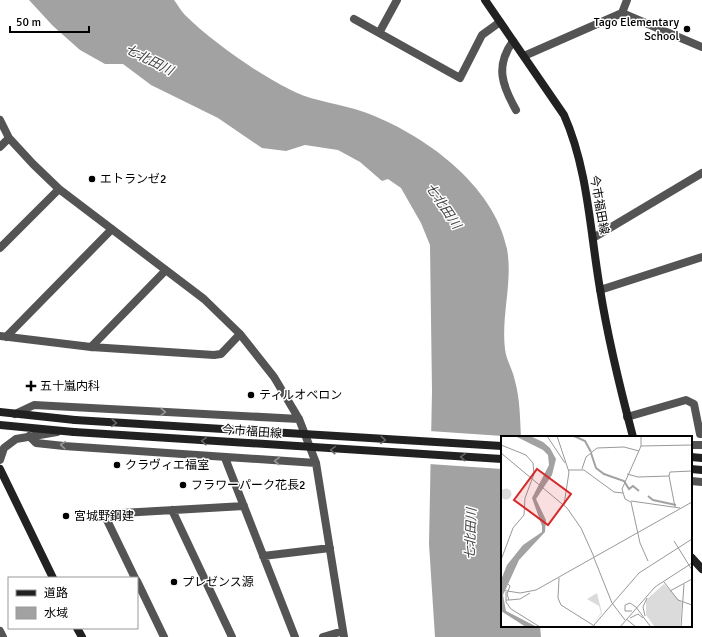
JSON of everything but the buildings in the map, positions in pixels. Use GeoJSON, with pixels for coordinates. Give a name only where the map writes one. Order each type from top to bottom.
{"type":"FeatureCollection","features":[{"type":"Feature","properties":{"kind":"main road","name":"今市福田線"},"geometry":{"type":"LineString","coordinates":[[485,0],[564,115],[573,136],[579,158],[593,238],[600,290],[618,380],[633,436]]}},
{"type":"Feature","properties":{"kind":"main road","name":"今市福田線"},"geometry":{"type":"LineString","coordinates":[[0,412],[75,420],[501,446]]}},
{"type":"Feature","properties":{"kind":"main road","name":"今市福田線"},"geometry":{"type":"LineString","coordinates":[[0,425],[59,432],[501,459]]}},
{"type":"Feature","properties":{"kind":"main road"},"geometry":{"type":"LineString","coordinates":[[692,457],[702,458]]}},
{"type":"Feature","properties":{"kind":"main road"},"geometry":{"type":"LineString","coordinates":[[0,469],[53,577]]}},
{"type":"Feature","properties":{"kind":"main road"},"geometry":{"type":"LineString","coordinates":[[692,469],[702,470]]}},
{"type":"Feature","properties":{"kind":"main road"},"geometry":{"type":"LineString","coordinates":[[692,558],[702,569]]}},
{"type":"Feature","properties":{"kind":"street"},"geometry":{"type":"LineString","coordinates":[[379,33],[397,0]]}},
{"type":"Feature","properties":{"kind":"street"},"geometry":{"type":"LineString","coordinates":[[524,56],[622,13],[627,0]]}},
{"type":"Feature","properties":{"kind":"street"},"geometry":{"type":"LineString","coordinates":[[622,13],[702,47]]}},
{"type":"Feature","properties":{"kind":"street"},"geometry":{"type":"LineString","coordinates":[[354,20],[460,78],[482,36],[500,22]]}},
{"type":"Feature","properties":{"kind":"street"},"geometry":{"type":"LineString","coordinates":[[513,41],[507,50],[501,68],[506,93],[516,110]]}},
{"type":"Feature","properties":{"kind":"street"},"geometry":{"type":"LineString","coordinates":[[0,120],[9,138],[59,189],[204,300],[240,334],[274,376],[299,419],[316,463],[344,634],[323,637]]}},
{"type":"Feature","properties":{"kind":"street"},"geometry":{"type":"LineString","coordinates":[[0,147],[9,138]]}},
{"type":"Feature","properties":{"kind":"street"},"geometry":{"type":"LineString","coordinates":[[593,238],[702,172]]}},
{"type":"Feature","properties":{"kind":"street"},"geometry":{"type":"LineString","coordinates":[[0,248],[59,189]]}},
{"type":"Feature","properties":{"kind":"street"},"geometry":{"type":"LineString","coordinates":[[3,336],[112,230]]}},
{"type":"Feature","properties":{"kind":"street"},"geometry":{"type":"LineString","coordinates":[[600,290],[702,257]]}},
{"type":"Feature","properties":{"kind":"street"},"geometry":{"type":"LineString","coordinates":[[91,346],[166,270]]}},
{"type":"Feature","properties":{"kind":"street"},"geometry":{"type":"LineString","coordinates":[[3,336],[91,346],[214,355],[221,354],[240,334]]}},
{"type":"Feature","properties":{"kind":"street"},"geometry":{"type":"LineString","coordinates":[[628,417],[686,400],[694,404],[700,434],[702,434]]}},
{"type":"Feature","properties":{"kind":"street"},"geometry":{"type":"LineString","coordinates":[[15,414],[34,405],[299,419]]}},
{"type":"Feature","properties":{"kind":"street"},"geometry":{"type":"LineString","coordinates":[[0,460],[4,448],[16,440],[29,436],[59,432]]}},
{"type":"Feature","properties":{"kind":"street"},"geometry":{"type":"LineString","coordinates":[[29,436],[36,443],[225,458],[316,463]]}},
{"type":"Feature","properties":{"kind":"street"},"geometry":{"type":"LineString","coordinates":[[225,458],[295,637]]}},
{"type":"Feature","properties":{"kind":"street"},"geometry":{"type":"LineString","coordinates":[[692,481],[702,482]]}},
{"type":"Feature","properties":{"kind":"street"},"geometry":{"type":"LineString","coordinates":[[135,577],[104,514],[244,506]]}},
{"type":"Feature","properties":{"kind":"street"},"geometry":{"type":"LineString","coordinates":[[172,510],[232,637]]}},
{"type":"Feature","properties":{"kind":"street"},"geometry":{"type":"LineString","coordinates":[[263,556],[330,548]]}},
{"type":"Feature","properties":{"kind":"street"},"geometry":{"type":"LineString","coordinates":[[138,584],[164,637]]}},
{"type":"Feature","properties":{"kind":"street"},"geometry":{"type":"LineString","coordinates":[[0,631],[3,637]]}},
{"type":"Feature","properties":{"kind":"water","name":"七北田川"},"geometry":{"type":"Polygon","coordinates":[[[29,0],[174,0],[182,12],[209,36],[237,58],[268,77],[303,95],[320,101],[356,109],[386,121],[431,147],[452,164],[471,183],[487,203],[500,225],[507,249],[509,273],[504,337],[505,349],[518,395],[521,436],[501,436],[501,627],[540,627],[541,637],[435,637],[429,544],[432,391],[430,245],[421,223],[401,188],[388,179],[382,181],[360,162],[338,150],[305,145],[286,151],[262,148],[218,118],[151,85],[123,64],[105,64],[80,50],[53,26],[29,0]]]}},
{"type":"Feature","properties":{"kind":"pier"},"geometry":{"type":"Polygon","coordinates":[[[429,431],[502,436],[501,469],[429,464],[429,431]]]}},
{"type":"Feature","properties":{"kind":"place","name":"Tago Elementary School"},"geometry":{"type":"Point","coordinates":[687,29]}},
{"type":"Feature","properties":{"kind":"place","name":"エトランゼ2"},"geometry":{"type":"Point","coordinates":[92,179]}},
{"type":"Feature","properties":{"kind":"place","name":"五十嵐内科"},"geometry":{"type":"Point","coordinates":[31,386]}},
{"type":"Feature","properties":{"kind":"place","name":"ティルオベロン"},"geometry":{"type":"Point","coordinates":[251,395]}},
{"type":"Feature","properties":{"kind":"place","name":"クラヴィエ福室"},"geometry":{"type":"Point","coordinates":[117,465]}},
{"type":"Feature","properties":{"kind":"place","name":"フラワーパーク花長2"},"geometry":{"type":"Point","coordinates":[183,485]}},
{"type":"Feature","properties":{"kind":"place","name":"宮城野鋼建"},"geometry":{"type":"Point","coordinates":[66,516]}},
{"type":"Feature","properties":{"kind":"place","name":"プレゼンス源"},"geometry":{"type":"Point","coordinates":[174,582]}}]}
